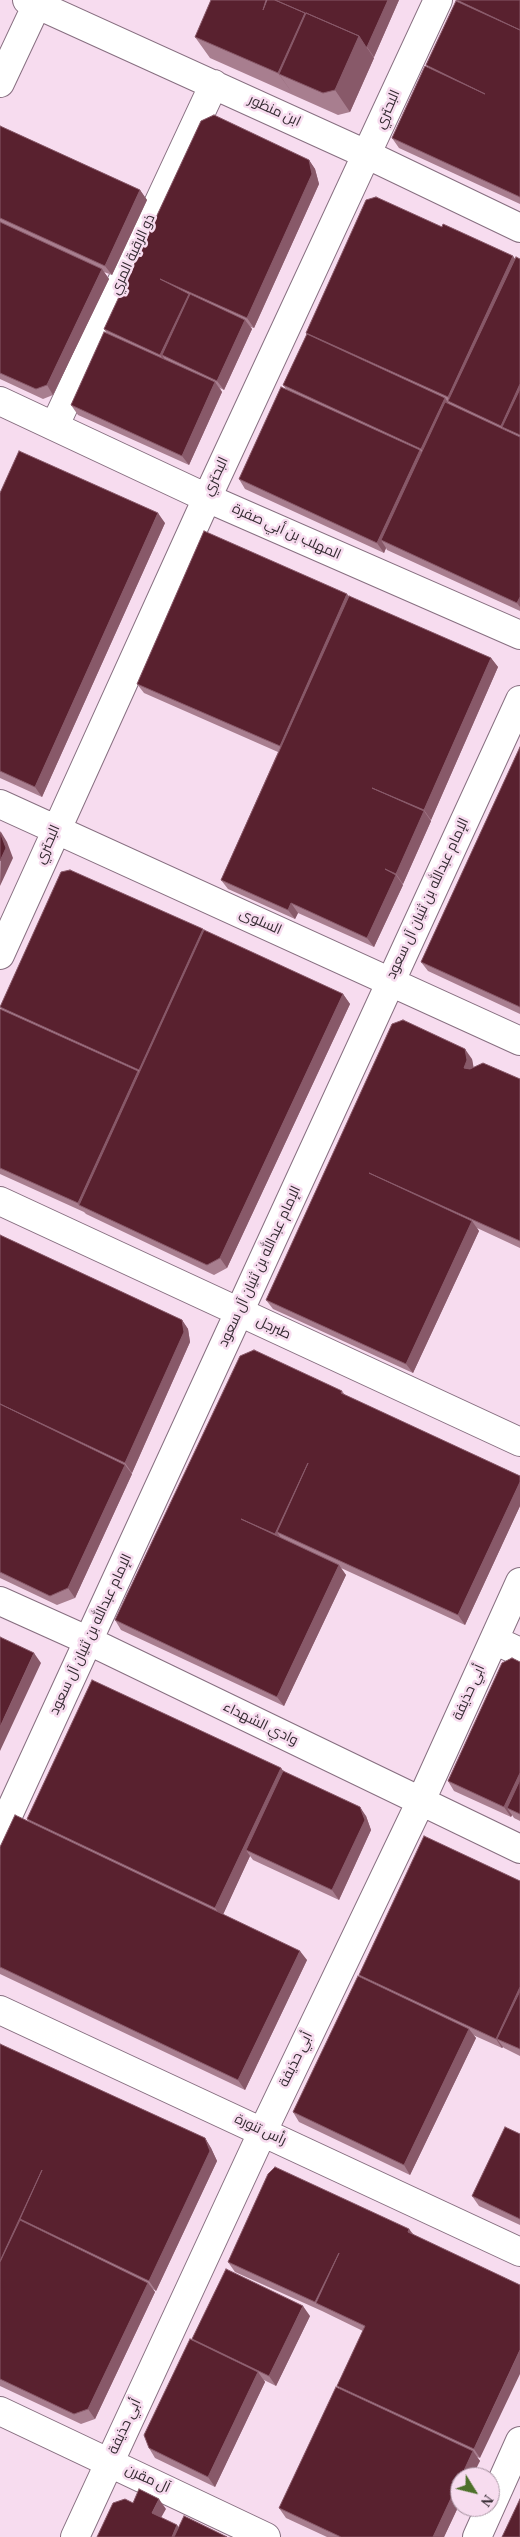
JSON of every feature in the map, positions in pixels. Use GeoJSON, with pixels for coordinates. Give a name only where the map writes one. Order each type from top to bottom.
{"type":"FeatureCollection","features":[{"type":"Feature","properties":{"kind":"street","name":"البحتري"},"geometry":{"type":"LineString","coordinates":[[0,955],[207,498],[368,155],[438,0]]}},
{"type":"Feature","properties":{"kind":"street","name":"ابن منظور"},"geometry":{"type":"LineString","coordinates":[[34,2],[368,155],[520,228]]}},
{"type":"Feature","properties":{"kind":"street"},"geometry":{"type":"LineString","coordinates":[[0,83],[34,2]]}},
{"type":"Feature","properties":{"kind":"street","name":"ذو الرقبة المري"},"geometry":{"type":"LineString","coordinates":[[55,425],[214,84]]}},
{"type":"Feature","properties":{"kind":"street","name":"المهلب بن أبي صفرة"},"geometry":{"type":"LineString","coordinates":[[0,401],[55,425],[207,498],[520,635]]}},
{"type":"Feature","properties":{"kind":"street","name":"الإمام عبدالله بن ثنيان آل سعود"},"geometry":{"type":"LineString","coordinates":[[0,1833],[520,700]]}},
{"type":"Feature","properties":{"kind":"street","name":"السلوى"},"geometry":{"type":"LineString","coordinates":[[0,804],[520,1041]]}},
{"type":"Feature","properties":{"kind":"street","name":"طبرجل"},"geometry":{"type":"LineString","coordinates":[[0,1201],[239,1314],[520,1442]]}},
{"type":"Feature","properties":{"kind":"street","name":"أبي حذيفة"},"geometry":{"type":"LineString","coordinates":[[75,2537],[262,2133],[420,1803],[520,1582]]}},
{"type":"Feature","properties":{"kind":"street","name":"وادي الشهداء"},"geometry":{"type":"LineString","coordinates":[[0,1601],[89,1641],[420,1803],[520,1849]]}},
{"type":"Feature","properties":{"kind":"street"},"geometry":{"type":"LineString","coordinates":[[494,1640],[520,1652]]}},
{"type":"Feature","properties":{"kind":"street","name":"رأس تنورة"},"geometry":{"type":"LineString","coordinates":[[0,2010],[520,2252]]}},
{"type":"Feature","properties":{"kind":"street","name":"آل مقرن"},"geometry":{"type":"LineString","coordinates":[[0,2411],[266,2537]]}},
{"type":"Feature","properties":{"kind":"street"},"geometry":{"type":"LineString","coordinates":[[477,2537],[520,2441]]}},
{"type":"Feature","properties":{"kind":"building"},"geometry":{"type":"Polygon","coordinates":[[[211,0],[266,0],[263,10],[267,0],[275,0],[305,13],[278,73],[195,37],[211,0]]]}},
{"type":"Feature","properties":{"kind":"building"},"geometry":{"type":"Polygon","coordinates":[[[275,0],[388,0],[366,47],[359,36],[275,0]]]}},
{"type":"Feature","properties":{"kind":"building"},"geometry":{"type":"Polygon","coordinates":[[[457,0],[520,0],[520,30],[457,0]]]}},
{"type":"Feature","properties":{"kind":"building"},"geometry":{"type":"Polygon","coordinates":[[[456,1],[520,30],[520,197],[392,138],[425,66],[485,94],[426,65],[456,1]]]}},
{"type":"Feature","properties":{"kind":"building"},"geometry":{"type":"Polygon","coordinates":[[[306,13],[359,36],[335,90],[323,93],[279,74],[306,13]]]}},
{"type":"Feature","properties":{"kind":"building"},"geometry":{"type":"Polygon","coordinates":[[[214,115],[309,160],[312,174],[247,318],[160,279],[189,294],[160,355],[104,329],[201,121],[214,115]]]}},
{"type":"Feature","properties":{"kind":"building"},"geometry":{"type":"Polygon","coordinates":[[[0,126],[140,190],[105,266],[0,218],[0,126]]]}},
{"type":"Feature","properties":{"kind":"building"},"geometry":{"type":"Polygon","coordinates":[[[376,197],[442,227],[443,224],[513,256],[448,397],[306,333],[366,200],[376,197]]]}},
{"type":"Feature","properties":{"kind":"building"},"geometry":{"type":"Polygon","coordinates":[[[0,222],[102,269],[47,385],[36,389],[0,373],[0,222]]]}},
{"type":"Feature","properties":{"kind":"building"},"geometry":{"type":"Polygon","coordinates":[[[516,257],[520,259],[520,384],[501,426],[448,401],[516,257]]]}},
{"type":"Feature","properties":{"kind":"building"},"geometry":{"type":"Polygon","coordinates":[[[190,294],[245,320],[217,381],[162,355],[190,294]]]}},
{"type":"Feature","properties":{"kind":"building"},"geometry":{"type":"Polygon","coordinates":[[[104,332],[215,382],[182,456],[71,405],[104,332]]]}},
{"type":"Feature","properties":{"kind":"building"},"geometry":{"type":"Polygon","coordinates":[[[307,334],[445,398],[421,449],[283,385],[307,334]]]}},
{"type":"Feature","properties":{"kind":"building"},"geometry":{"type":"Polygon","coordinates":[[[281,387],[420,450],[377,543],[239,479],[281,387]]]}},
{"type":"Feature","properties":{"kind":"building"},"geometry":{"type":"Polygon","coordinates":[[[520,389],[520,435],[502,427],[520,389]]]}},
{"type":"Feature","properties":{"kind":"building"},"geometry":{"type":"Polygon","coordinates":[[[445,402],[520,437],[520,597],[517,603],[381,540],[445,402]]]}},
{"type":"Feature","properties":{"kind":"building"},"geometry":{"type":"Polygon","coordinates":[[[19,451],[158,513],[35,787],[0,771],[0,493],[19,451]]]}},
{"type":"Feature","properties":{"kind":"building"},"geometry":{"type":"Polygon","coordinates":[[[204,531],[347,594],[280,746],[137,684],[204,531]]]}},
{"type":"Feature","properties":{"kind":"building"},"geometry":{"type":"Polygon","coordinates":[[[349,596],[491,658],[424,810],[372,788],[424,811],[396,874],[385,869],[396,875],[367,938],[291,903],[288,910],[221,880],[349,596]]]}},
{"type":"Feature","properties":{"kind":"building"},"geometry":{"type":"Polygon","coordinates":[[[520,747],[520,1007],[421,962],[520,747]]]}},
{"type":"Feature","properties":{"kind":"building"},"geometry":{"type":"Polygon","coordinates":[[[0,832],[6,848],[0,861],[0,832]]]}},
{"type":"Feature","properties":{"kind":"building"},"geometry":{"type":"Polygon","coordinates":[[[70,870],[203,929],[139,1070],[0,1007],[61,872],[70,870]]]}},
{"type":"Feature","properties":{"kind":"building"},"geometry":{"type":"Polygon","coordinates":[[[204,930],[343,994],[220,1258],[207,1265],[79,1205],[204,930]]]}},
{"type":"Feature","properties":{"kind":"building"},"geometry":{"type":"Polygon","coordinates":[[[0,1009],[138,1071],[78,1203],[0,1168],[0,1009]]]}},
{"type":"Feature","properties":{"kind":"building"},"geometry":{"type":"Polygon","coordinates":[[[403,1020],[465,1049],[467,1060],[464,1068],[470,1069],[483,1063],[520,1079],[520,1241],[369,1173],[472,1221],[406,1364],[266,1300],[392,1024],[403,1020]]]}},
{"type":"Feature","properties":{"kind":"building"},"geometry":{"type":"Polygon","coordinates":[[[0,1235],[182,1320],[184,1332],[125,1463],[0,1404],[0,1235]]]}},
{"type":"Feature","properties":{"kind":"building"},"geometry":{"type":"Polygon","coordinates":[[[254,1350],[342,1391],[341,1393],[520,1476],[520,1482],[458,1615],[277,1532],[308,1463],[275,1534],[241,1519],[339,1565],[277,1697],[115,1620],[240,1356],[254,1350]]]}},
{"type":"Feature","properties":{"kind":"building"},"geometry":{"type":"Polygon","coordinates":[[[0,1404],[125,1465],[68,1588],[50,1596],[0,1572],[0,1404]]]}},
{"type":"Feature","properties":{"kind":"building"},"geometry":{"type":"Polygon","coordinates":[[[0,1637],[34,1653],[0,1727],[0,1637]]]}},
{"type":"Feature","properties":{"kind":"building"},"geometry":{"type":"Polygon","coordinates":[[[512,1658],[520,1662],[520,1773],[504,1807],[448,1781],[502,1663],[512,1658]]]}},
{"type":"Feature","properties":{"kind":"building"},"geometry":{"type":"Polygon","coordinates":[[[92,1680],[281,1768],[215,1908],[27,1819],[92,1680]]]}},
{"type":"Feature","properties":{"kind":"building"},"geometry":{"type":"Polygon","coordinates":[[[283,1771],[360,1807],[365,1820],[332,1890],[246,1850],[283,1771]]]}},
{"type":"Feature","properties":{"kind":"building"},"geometry":{"type":"Polygon","coordinates":[[[520,1780],[520,1814],[507,1808],[520,1780]]]}},
{"type":"Feature","properties":{"kind":"building"},"geometry":{"type":"Polygon","coordinates":[[[15,1815],[300,1951],[238,2080],[0,1967],[0,1847],[15,1815]]]}},
{"type":"Feature","properties":{"kind":"building"},"geometry":{"type":"Polygon","coordinates":[[[424,1836],[520,1881],[520,1987],[496,2039],[359,1975],[424,1836]]]}},
{"type":"Feature","properties":{"kind":"building"},"geometry":{"type":"Polygon","coordinates":[[[358,1976],[469,2029],[404,2165],[293,2112],[358,1976]]]}},
{"type":"Feature","properties":{"kind":"building"},"geometry":{"type":"Polygon","coordinates":[[[520,1991],[520,2049],[497,2039],[520,1991]]]}},
{"type":"Feature","properties":{"kind":"building"},"geometry":{"type":"Polygon","coordinates":[[[0,2044],[205,2138],[210,2151],[149,2281],[20,2219],[42,2170],[0,2261],[0,2044]]]}},
{"type":"Feature","properties":{"kind":"building"},"geometry":{"type":"Polygon","coordinates":[[[505,2127],[520,2134],[520,2219],[472,2196],[505,2127]]]}},
{"type":"Feature","properties":{"kind":"building"},"geometry":{"type":"Polygon","coordinates":[[[275,2167],[409,2229],[408,2232],[520,2285],[520,2350],[474,2449],[337,2386],[365,2326],[316,2303],[339,2253],[315,2302],[228,2262],[268,2174],[275,2167]]]}},
{"type":"Feature","properties":{"kind":"building"},"geometry":{"type":"Polygon","coordinates":[[[20,2220],[148,2283],[88,2409],[74,2414],[0,2379],[0,2262],[20,2220]]]}},
{"type":"Feature","properties":{"kind":"building"},"geometry":{"type":"Polygon","coordinates":[[[226,2269],[303,2306],[269,2376],[192,2339],[226,2269]]]}},
{"type":"Feature","properties":{"kind":"building"},"geometry":{"type":"Polygon","coordinates":[[[190,2339],[258,2372],[208,2477],[149,2448],[144,2435],[190,2339]]]}},
{"type":"Feature","properties":{"kind":"building"},"geometry":{"type":"Polygon","coordinates":[[[336,2387],[473,2451],[466,2467],[450,2467],[450,2500],[433,2537],[341,2537],[279,2508],[336,2387]]]}},
{"type":"Feature","properties":{"kind":"building"},"geometry":{"type":"Polygon","coordinates":[[[139,2489],[159,2499],[152,2513],[177,2525],[172,2537],[97,2537],[113,2503],[125,2499],[133,2503],[139,2489]]]}},
{"type":"Feature","properties":{"kind":"building"},"geometry":{"type":"Polygon","coordinates":[[[520,2499],[520,2537],[502,2537],[520,2499]]]}},
{"type":"Feature","properties":{"kind":"building"},"geometry":{"type":"Polygon","coordinates":[[[184,2516],[227,2537],[174,2537],[184,2516]]]}}]}
